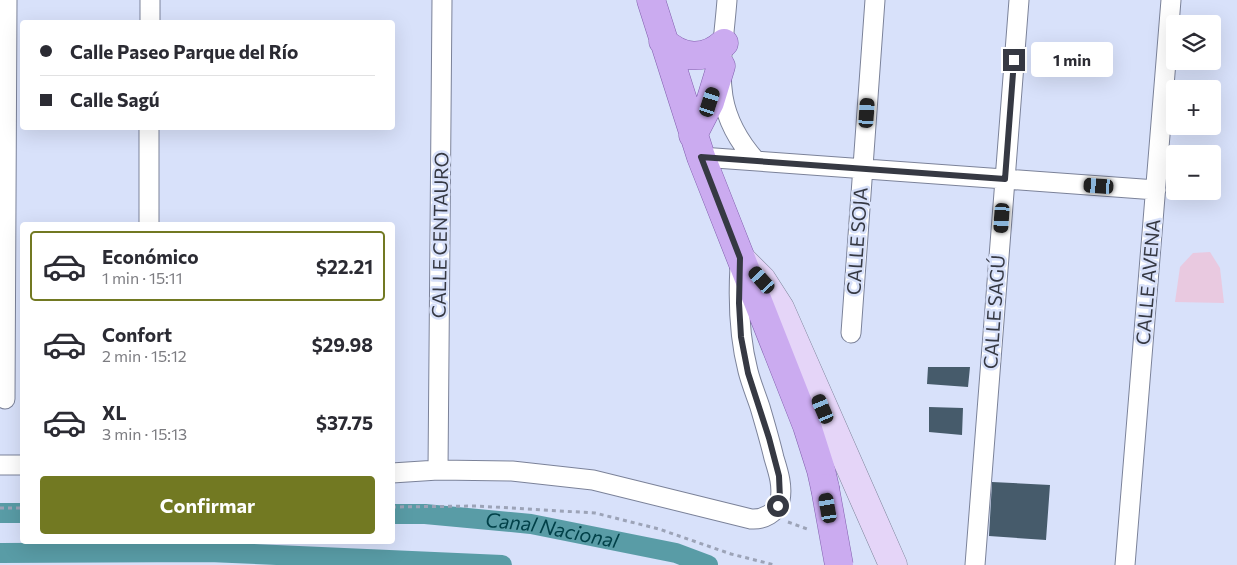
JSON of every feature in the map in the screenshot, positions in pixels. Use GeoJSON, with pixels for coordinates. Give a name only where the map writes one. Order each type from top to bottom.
{"type":"FeatureCollection","features":[{"type":"Feature","properties":{"kind":"main road"},"geometry":{"type":"LineString","coordinates":[[651,0],[697,146],[807,426],[821,470],[839,565]]}},
{"type":"Feature","properties":{"kind":"main road"},"geometry":{"type":"LineString","coordinates":[[663,41],[678,53],[697,56],[712,52],[722,55],[697,146]]}},
{"type":"Feature","properties":{"kind":"street"},"geometry":{"type":"LineString","coordinates":[[5,399],[7,0]]}},
{"type":"Feature","properties":{"kind":"street"},"geometry":{"type":"LineString","coordinates":[[150,0],[150,20]]}},
{"type":"Feature","properties":{"kind":"street","name":"CALLE CENTAURO"},"geometry":{"type":"LineString","coordinates":[[438,470],[442,0]]}},
{"type":"Feature","properties":{"kind":"street"},"geometry":{"type":"LineString","coordinates":[[727,0],[721,94],[728,120],[735,135],[756,161]]}},
{"type":"Feature","properties":{"kind":"street","name":"CALLE SOJA"},"geometry":{"type":"LineString","coordinates":[[851,333],[875,0]]}},
{"type":"Feature","properties":{"kind":"street","name":"CALLE SAGÚ"},"geometry":{"type":"LineString","coordinates":[[975,565],[1019,0]]}},
{"type":"Feature","properties":{"kind":"street","name":"CALLE AVENA"},"geometry":{"type":"LineString","coordinates":[[1126,565],[1171,0]]}},
{"type":"Feature","properties":{"kind":"street"},"geometry":{"type":"LineString","coordinates":[[149,130],[149,222]]}},
{"type":"Feature","properties":{"kind":"street"},"geometry":{"type":"LineString","coordinates":[[697,146],[756,161],[1156,190]]}},
{"type":"Feature","properties":{"kind":"street"},"geometry":{"type":"LineString","coordinates":[[395,473],[438,470],[512,471],[593,480],[751,519],[762,518],[768,515],[778,506],[780,499],[779,476],[748,373],[741,337],[739,303],[740,258]]}},
{"type":"Feature","properties":{"kind":"street"},"geometry":{"type":"LineString","coordinates":[[740,258],[762,280],[780,308],[893,565]]}},
{"type":"Feature","properties":{"kind":"street"},"geometry":{"type":"LineString","coordinates":[[0,465],[20,465]]}},
{"type":"Feature","properties":{"kind":"path"},"geometry":{"type":"LineString","coordinates":[[395,507],[477,506],[595,513],[659,529],[731,554],[775,565]]}},
{"type":"Feature","properties":{"kind":"path"},"geometry":{"type":"LineString","coordinates":[[0,508],[20,508]]}},
{"type":"Feature","properties":{"kind":"shaded area"},"geometry":{"type":"Polygon","coordinates":[[[1210,252],[1220,268],[1224,303],[1175,302],[1180,267],[1193,253],[1210,252]]]}},
{"type":"Feature","properties":{"kind":"building"},"geometry":{"type":"Polygon","coordinates":[[[928,367],[970,367],[968,387],[927,384],[928,367]]]}},
{"type":"Feature","properties":{"kind":"building"},"geometry":{"type":"Polygon","coordinates":[[[929,407],[963,408],[962,435],[929,432],[929,407]]]}},
{"type":"Feature","properties":{"kind":"building"},"geometry":{"type":"Polygon","coordinates":[[[992,482],[1050,485],[1046,540],[989,536],[992,482]]]}},
{"type":"Feature","properties":{"kind":"waterway","name":"Canal Nacional"},"geometry":{"type":"LineString","coordinates":[[0,513],[20,513]]}},
{"type":"Feature","properties":{"kind":"waterway","name":"Canal Nacional"},"geometry":{"type":"LineString","coordinates":[[395,514],[425,514],[531,524],[676,553],[708,565]]}},
{"type":"Feature","properties":{"kind":"waterway","name":"Canal Nacional"},"geometry":{"type":"LineString","coordinates":[[0,553],[209,552],[502,565]]}},
{"type":"Feature","properties":{"kind":"route"},"geometry":{"type":"LineString","coordinates":[[778,506],[780,499],[779,476],[748,373],[741,337],[739,303],[740,258],[701,157],[1005,179],[1014,60]]}}]}
